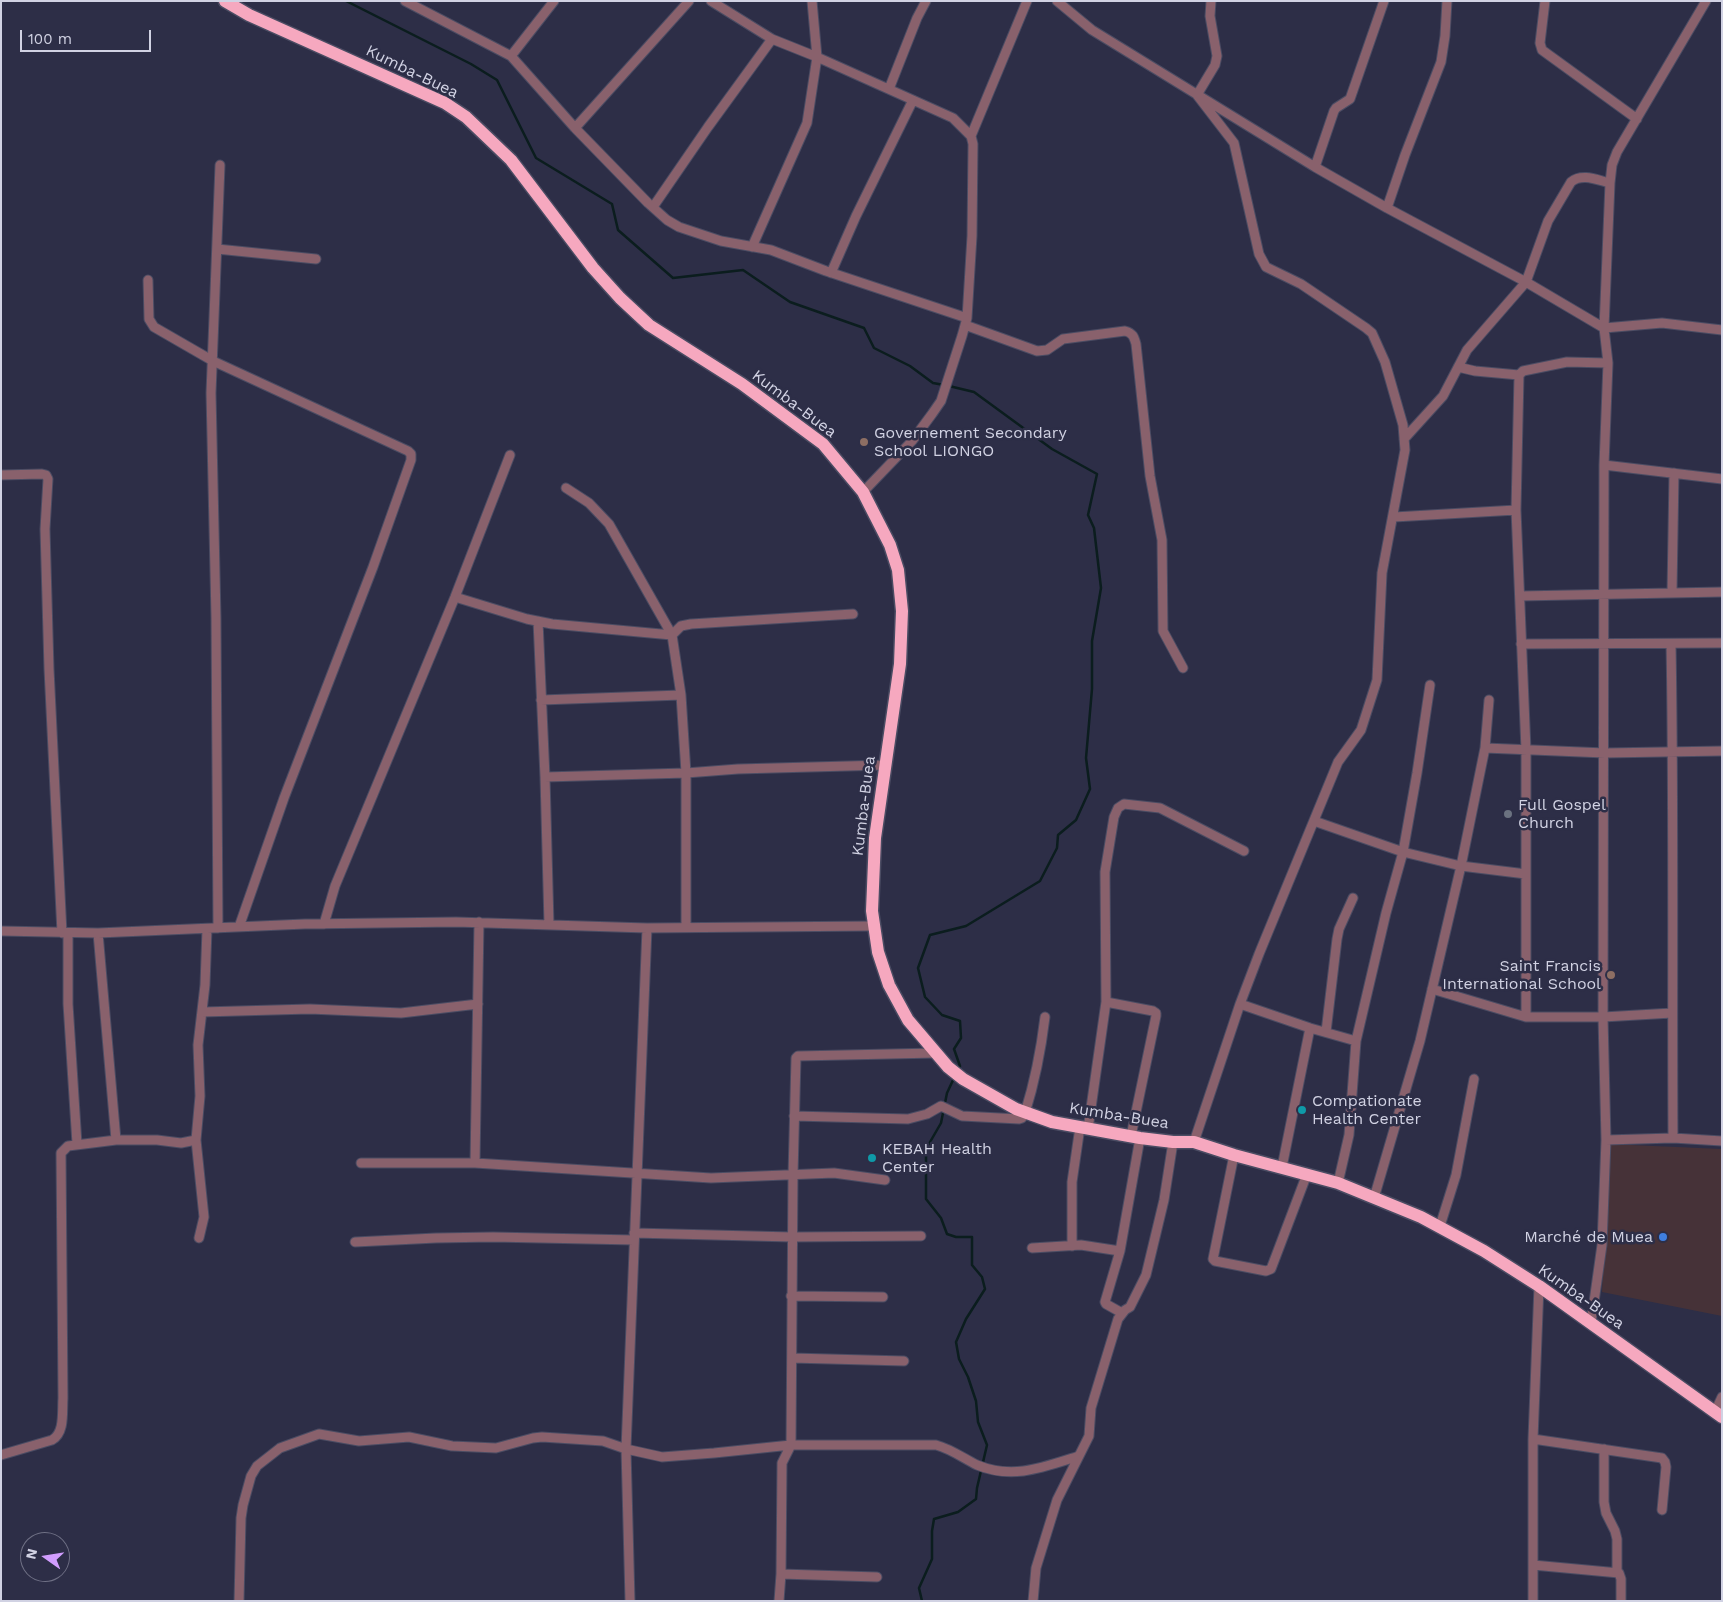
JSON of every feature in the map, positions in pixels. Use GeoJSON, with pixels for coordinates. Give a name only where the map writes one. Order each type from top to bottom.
{"type":"FeatureCollection","features":[{"type":"Feature","properties":{"kind":"highway","name":"Kumba-Buea"},"geometry":{"type":"LineString","coordinates":[[225,1],[249,15],[361,64],[445,104],[466,117],[511,160],[593,268],[620,298],[649,325],[742,384],[823,444],[863,492],[890,545],[899,574],[902,611],[900,664],[874,847],[871,903],[874,926],[878,952],[889,985],[908,1020],[948,1067],[963,1079],[1025,1113],[1052,1122],[1136,1137],[1173,1142],[1194,1142],[1338,1184],[1421,1217],[1484,1251],[1539,1286],[1718,1414]]}},
{"type":"Feature","properties":{"kind":"street"},"geometry":{"type":"LineString","coordinates":[[405,1],[511,56],[575,128],[653,207],[667,220],[687,231],[721,241],[771,250],[966,321],[1037,351],[1047,350],[1063,339],[1126,331],[1131,333],[1136,344],[1151,484],[1162,540],[1163,631],[1183,668]]}},
{"type":"Feature","properties":{"kind":"street"},"geometry":{"type":"LineString","coordinates":[[511,56],[554,1]]}},
{"type":"Feature","properties":{"kind":"street"},"geometry":{"type":"LineString","coordinates":[[575,128],[689,1]]}},
{"type":"Feature","properties":{"kind":"street"},"geometry":{"type":"LineString","coordinates":[[711,1],[772,39],[818,57],[953,118],[972,136],[974,144],[972,236],[966,321],[941,401],[912,441],[863,492]]}},
{"type":"Feature","properties":{"kind":"street"},"geometry":{"type":"LineString","coordinates":[[752,247],[806,123],[818,57],[812,1]]}},
{"type":"Feature","properties":{"kind":"street"},"geometry":{"type":"LineString","coordinates":[[889,90],[917,18],[926,1]]}},
{"type":"Feature","properties":{"kind":"street"},"geometry":{"type":"LineString","coordinates":[[972,136],[1027,1]]}},
{"type":"Feature","properties":{"kind":"street"},"geometry":{"type":"LineString","coordinates":[[1057,1],[1092,30],[1315,167],[1387,208],[1526,282],[1604,328],[1662,323],[1722,330]]}},
{"type":"Feature","properties":{"kind":"street"},"geometry":{"type":"LineString","coordinates":[[1197,95],[1215,65],[1217,56],[1210,16],[1211,1]]}},
{"type":"Feature","properties":{"kind":"street"},"geometry":{"type":"LineString","coordinates":[[1315,167],[1334,111],[1350,99],[1384,1]]}},
{"type":"Feature","properties":{"kind":"street"},"geometry":{"type":"LineString","coordinates":[[1387,208],[1404,155],[1441,62],[1447,1]]}},
{"type":"Feature","properties":{"kind":"street"},"geometry":{"type":"LineString","coordinates":[[1545,1],[1540,43],[1542,50],[1637,118]]}},
{"type":"Feature","properties":{"kind":"street"},"geometry":{"type":"LineString","coordinates":[[1591,1323],[1602,1245],[1606,1140],[1603,1017],[1605,753],[1604,466],[1608,363],[1604,328],[1610,183],[1612,165],[1617,152],[1706,1]]}},
{"type":"Feature","properties":{"kind":"street"},"geometry":{"type":"LineString","coordinates":[[653,207],[772,39]]}},
{"type":"Feature","properties":{"kind":"street"},"geometry":{"type":"LineString","coordinates":[[1194,1142],[1240,1004],[1338,762],[1361,730],[1377,680],[1381,580],[1405,457],[1403,425],[1385,362],[1372,333],[1301,284],[1266,266],[1262,262],[1234,144],[1197,95]]}},
{"type":"Feature","properties":{"kind":"street"},"geometry":{"type":"LineString","coordinates":[[831,273],[856,216],[913,100]]}},
{"type":"Feature","properties":{"kind":"street"},"geometry":{"type":"LineString","coordinates":[[218,928],[216,618],[211,393],[220,164]]}},
{"type":"Feature","properties":{"kind":"street"},"geometry":{"type":"LineString","coordinates":[[1404,439],[1443,396],[1466,350],[1526,282],[1548,221],[1572,182],[1576,178],[1582,177],[1610,183]]}},
{"type":"Feature","properties":{"kind":"street"},"geometry":{"type":"LineString","coordinates":[[217,249],[316,259]]}},
{"type":"Feature","properties":{"kind":"street"},"geometry":{"type":"LineString","coordinates":[[148,280],[149,319],[154,327],[213,361],[411,454],[411,460],[373,567],[284,798],[239,927]]}},
{"type":"Feature","properties":{"kind":"street"},"geometry":{"type":"LineString","coordinates":[[1526,1017],[1526,750],[1516,510],[1519,375],[1523,371],[1568,362],[1608,363]]}},
{"type":"Feature","properties":{"kind":"street"},"geometry":{"type":"LineString","coordinates":[[1458,367],[1475,371],[1519,375]]}},
{"type":"Feature","properties":{"kind":"street"},"geometry":{"type":"LineString","coordinates":[[324,924],[340,873],[455,597],[510,455]]}},
{"type":"Feature","properties":{"kind":"street"},"geometry":{"type":"LineString","coordinates":[[1604,466],[1722,479]]}},
{"type":"Feature","properties":{"kind":"street"},"geometry":{"type":"LineString","coordinates":[[1,475],[42,474],[48,479],[46,529],[49,669],[77,1144]]}},
{"type":"Feature","properties":{"kind":"street"},"geometry":{"type":"LineString","coordinates":[[1672,592],[1674,474]]}},
{"type":"Feature","properties":{"kind":"street"},"geometry":{"type":"LineString","coordinates":[[566,488],[589,503],[608,524],[672,635],[681,695],[686,773],[686,926]]}},
{"type":"Feature","properties":{"kind":"street"},"geometry":{"type":"LineString","coordinates":[[1394,517],[1516,510]]}},
{"type":"Feature","properties":{"kind":"street"},"geometry":{"type":"LineString","coordinates":[[1520,596],[1722,592]]}},
{"type":"Feature","properties":{"kind":"street"},"geometry":{"type":"LineString","coordinates":[[455,597],[552,624],[672,635]]}},
{"type":"Feature","properties":{"kind":"street"},"geometry":{"type":"LineString","coordinates":[[672,635],[681,626],[691,624],[853,614]]}},
{"type":"Feature","properties":{"kind":"street"},"geometry":{"type":"LineString","coordinates":[[538,621],[549,924]]}},
{"type":"Feature","properties":{"kind":"street"},"geometry":{"type":"LineString","coordinates":[[1521,644],[1722,643]]}},
{"type":"Feature","properties":{"kind":"street"},"geometry":{"type":"LineString","coordinates":[[1671,644],[1673,752],[1673,1138]]}},
{"type":"Feature","properties":{"kind":"street"},"geometry":{"type":"LineString","coordinates":[[1338,1184],[1349,1135],[1356,1041],[1386,913],[1403,852],[1418,773],[1430,685]]}},
{"type":"Feature","properties":{"kind":"street"},"geometry":{"type":"LineString","coordinates":[[541,700],[681,695]]}},
{"type":"Feature","properties":{"kind":"street"},"geometry":{"type":"LineString","coordinates":[[1374,1198],[1420,1041],[1461,866],[1485,748],[1489,700]]}},
{"type":"Feature","properties":{"kind":"street"},"geometry":{"type":"LineString","coordinates":[[1485,748],[1605,753],[1722,751]]}},
{"type":"Feature","properties":{"kind":"street"},"geometry":{"type":"LineString","coordinates":[[545,777],[885,765]]}},
{"type":"Feature","properties":{"kind":"street"},"geometry":{"type":"LineString","coordinates":[[1072,1246],[1072,1182],[1084,1128],[1106,1002],[1105,872],[1114,817],[1118,808],[1124,804],[1160,808],[1244,851]]}},
{"type":"Feature","properties":{"kind":"street"},"geometry":{"type":"LineString","coordinates":[[1314,821],[1403,852],[1461,866],[1526,874]]}},
{"type":"Feature","properties":{"kind":"street"},"geometry":{"type":"LineString","coordinates":[[1326,1032],[1337,939],[1353,898]]}},
{"type":"Feature","properties":{"kind":"street"},"geometry":{"type":"LineString","coordinates":[[1,931],[98,933],[324,924],[479,922],[648,928],[686,926],[874,926]]}},
{"type":"Feature","properties":{"kind":"street"},"geometry":{"type":"LineString","coordinates":[[475,1163],[479,922]]}},
{"type":"Feature","properties":{"kind":"street"},"geometry":{"type":"LineString","coordinates":[[630,1601],[626,1449],[648,928]]}},
{"type":"Feature","properties":{"kind":"street"},"geometry":{"type":"LineString","coordinates":[[199,1238],[204,1217],[196,1140],[200,1096],[198,1045],[205,985],[207,929]]}},
{"type":"Feature","properties":{"kind":"street"},"geometry":{"type":"LineString","coordinates":[[98,933],[116,1140]]}},
{"type":"Feature","properties":{"kind":"street"},"geometry":{"type":"LineString","coordinates":[[1432,989],[1526,1017],[1603,1017],[1672,1013]]}},
{"type":"Feature","properties":{"kind":"street"},"geometry":{"type":"LineString","coordinates":[[1106,1002],[1156,1013],[1120,1251],[1105,1302],[1122,1313]]}},
{"type":"Feature","properties":{"kind":"street"},"geometry":{"type":"LineString","coordinates":[[202,1012],[310,1008],[401,1012],[478,1004]]}},
{"type":"Feature","properties":{"kind":"street"},"geometry":{"type":"LineString","coordinates":[[1240,1004],[1310,1028],[1356,1041]]}},
{"type":"Feature","properties":{"kind":"street"},"geometry":{"type":"LineString","coordinates":[[794,1116],[908,1119],[927,1114],[941,1106],[962,1116],[1020,1119],[1025,1113],[1041,1052],[1044,1017]]}},
{"type":"Feature","properties":{"kind":"street"},"geometry":{"type":"LineString","coordinates":[[1282,1167],[1310,1028]]}},
{"type":"Feature","properties":{"kind":"street"},"geometry":{"type":"LineString","coordinates":[[779,1601],[782,1463],[791,1444],[791,1296],[796,1060],[798,1056],[936,1053]]}},
{"type":"Feature","properties":{"kind":"street"},"geometry":{"type":"LineString","coordinates":[[1440,1226],[1456,1175],[1474,1079]]}},
{"type":"Feature","properties":{"kind":"street"},"geometry":{"type":"LineString","coordinates":[[1606,1140],[1673,1138],[1722,1141]]}},
{"type":"Feature","properties":{"kind":"street"},"geometry":{"type":"LineString","coordinates":[[1,1455],[52,1440],[58,1437],[61,1431],[62,1153],[64,1148],[77,1144],[116,1140],[157,1140],[180,1143],[196,1140]]}},
{"type":"Feature","properties":{"kind":"street"},"geometry":{"type":"LineString","coordinates":[[1033,1601],[1034,1576],[1055,1506],[1089,1436],[1093,1400],[1118,1319],[1130,1307],[1146,1275],[1164,1200],[1173,1142]]}},
{"type":"Feature","properties":{"kind":"street"},"geometry":{"type":"LineString","coordinates":[[1234,1155],[1213,1259],[1215,1261],[1266,1271],[1271,1270],[1306,1174]]}},
{"type":"Feature","properties":{"kind":"street"},"geometry":{"type":"LineString","coordinates":[[361,1163],[475,1163],[710,1178],[834,1172],[885,1180]]}},
{"type":"Feature","properties":{"kind":"street"},"geometry":{"type":"LineString","coordinates":[[355,1242],[484,1238],[921,1236]]}},
{"type":"Feature","properties":{"kind":"street"},"geometry":{"type":"LineString","coordinates":[[1032,1248],[1081,1245],[1120,1251]]}},
{"type":"Feature","properties":{"kind":"street"},"geometry":{"type":"LineString","coordinates":[[1533,1601],[1533,1439],[1539,1286]]}},
{"type":"Feature","properties":{"kind":"street"},"geometry":{"type":"LineString","coordinates":[[791,1296],[883,1297]]}},
{"type":"Feature","properties":{"kind":"street"},"geometry":{"type":"LineString","coordinates":[[792,1358],[904,1361]]}},
{"type":"Feature","properties":{"kind":"street"},"geometry":{"type":"LineString","coordinates":[[1718,1414],[1722,1397]]}},
{"type":"Feature","properties":{"kind":"street"},"geometry":{"type":"LineString","coordinates":[[239,1601],[241,1518],[251,1476],[257,1466],[280,1448],[319,1434],[359,1441],[402,1436],[452,1446],[496,1448],[542,1437],[603,1441],[626,1449],[662,1457],[791,1444],[936,1445],[944,1447],[978,1465],[993,1470],[1006,1471],[1032,1471],[1079,1456]]}},
{"type":"Feature","properties":{"kind":"street"},"geometry":{"type":"LineString","coordinates":[[1533,1439],[1662,1458],[1666,1467],[1662,1510]]}},
{"type":"Feature","properties":{"kind":"street"},"geometry":{"type":"LineString","coordinates":[[1604,1450],[1604,1502],[1606,1513],[1617,1539],[1617,1572],[1620,1574],[1621,1601]]}},
{"type":"Feature","properties":{"kind":"street"},"geometry":{"type":"LineString","coordinates":[[1533,1565],[1617,1572]]}},
{"type":"Feature","properties":{"kind":"street"},"geometry":{"type":"LineString","coordinates":[[781,1574],[877,1577]]}},
{"type":"Feature","properties":{"kind":"shaded area","name":"Marché de Muea"},"geometry":{"type":"Polygon","coordinates":[[[1608,1144],[1722,1149],[1722,1316],[1602,1292],[1608,1144]]]}},
{"type":"Feature","properties":{"kind":"waterway"},"geometry":{"type":"LineString","coordinates":[[346,1],[471,64],[497,80],[536,158],[612,204],[618,230],[673,278],[743,270],[790,302],[864,328],[874,348],[910,366],[933,383],[944,385]]}},
{"type":"Feature","properties":{"kind":"waterway"},"geometry":{"type":"LineString","coordinates":[[949,386],[974,392],[1052,449],[1097,474],[1088,515],[1094,528],[1101,588],[1092,641],[1092,689],[1086,758],[1090,789],[1076,820],[1058,835],[1057,848],[1040,881],[966,926],[930,935],[918,968],[925,997],[942,1015],[960,1021],[961,1038],[954,1049],[960,1066],[958,1071]]}},
{"type":"Feature","properties":{"kind":"waterway"},"geometry":{"type":"LineString","coordinates":[[922,1601],[919,1588],[932,1559],[934,1519],[958,1512],[976,1499],[987,1445],[978,1422],[976,1401],[968,1377],[959,1359],[956,1342],[966,1319],[985,1289],[982,1277],[972,1265],[972,1237],[956,1237],[947,1234],[941,1218],[926,1199],[926,1149],[941,1123],[947,1093],[954,1078]]}},
{"type":"Feature","properties":{"kind":"place","name":"Governement Secondary School LIONGO"},"geometry":{"type":"Point","coordinates":[864,442]}},
{"type":"Feature","properties":{"kind":"place","name":"Full Gospel Church"},"geometry":{"type":"Point","coordinates":[1508,814]}},
{"type":"Feature","properties":{"kind":"place","name":"Saint Francis International School"},"geometry":{"type":"Point","coordinates":[1611,975]}},
{"type":"Feature","properties":{"kind":"place","name":"Compationate Health Center"},"geometry":{"type":"Point","coordinates":[1302,1110]}},
{"type":"Feature","properties":{"kind":"place","name":"KEBAH Health Center"},"geometry":{"type":"Point","coordinates":[872,1158]}},
{"type":"Feature","properties":{"kind":"place","name":"Marché de Muea"},"geometry":{"type":"Point","coordinates":[1663,1237]}}]}
